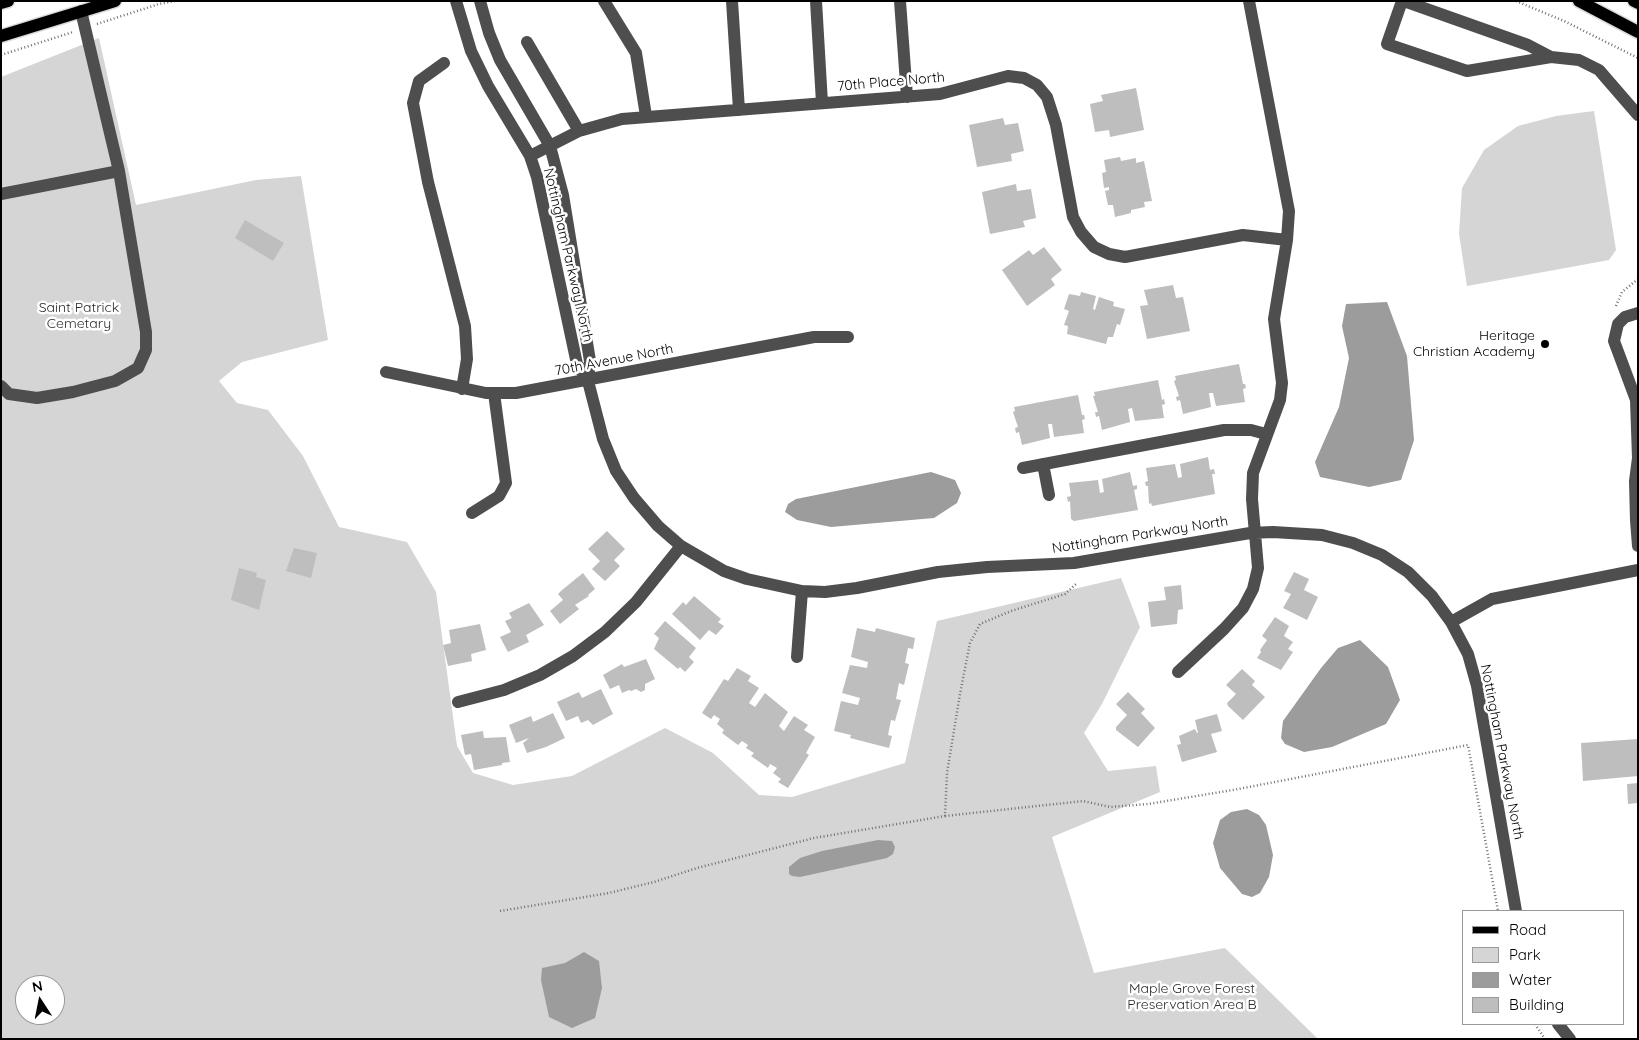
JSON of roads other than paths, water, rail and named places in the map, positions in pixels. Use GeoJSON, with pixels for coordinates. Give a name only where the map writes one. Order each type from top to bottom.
{"type":"FeatureCollection","features":[{"type":"Feature","properties":{"kind":"main road"},"geometry":{"type":"LineString","coordinates":[[1,3],[8,1]]}},
{"type":"Feature","properties":{"kind":"main road"},"geometry":{"type":"LineString","coordinates":[[1,36],[115,1]]}},
{"type":"Feature","properties":{"kind":"main road"},"geometry":{"type":"LineString","coordinates":[[1579,1],[1638,32]]}},
{"type":"Feature","properties":{"kind":"main road"},"geometry":{"type":"LineString","coordinates":[[1634,1],[1638,3]]}},
{"type":"Feature","properties":{"kind":"street","name":"Nottingham Parkway North"},"geometry":{"type":"LineString","coordinates":[[456,1],[471,51],[488,86],[530,156],[577,364],[588,380]]}},
{"type":"Feature","properties":{"kind":"street","name":"Nottingham Parkway North"},"geometry":{"type":"LineString","coordinates":[[480,1],[489,33],[500,60],[550,146],[565,205],[590,361],[588,380],[600,432],[616,471],[634,498],[658,526],[681,546],[724,570],[746,579],[802,591],[825,592],[857,588],[938,572],[1074,563],[1255,533],[1291,532],[1322,535],[1353,543],[1382,556],[1408,572],[1432,596],[1451,622],[1468,654],[1477,686],[1516,910]]}},
{"type":"Feature","properties":{"kind":"street"},"geometry":{"type":"LineString","coordinates":[[604,1],[636,53],[646,116]]}},
{"type":"Feature","properties":{"kind":"street"},"geometry":{"type":"LineString","coordinates":[[732,1],[739,110]]}},
{"type":"Feature","properties":{"kind":"street"},"geometry":{"type":"LineString","coordinates":[[816,1],[822,103]]}},
{"type":"Feature","properties":{"kind":"street"},"geometry":{"type":"LineString","coordinates":[[900,1],[907,97]]}},
{"type":"Feature","properties":{"kind":"street"},"geometry":{"type":"LineString","coordinates":[[1178,672],[1224,629],[1243,608],[1253,589],[1258,568],[1255,533],[1254,473],[1266,434],[1280,400],[1280,366],[1274,319],[1287,240],[1289,211],[1249,1]]}},
{"type":"Feature","properties":{"kind":"street"},"geometry":{"type":"LineString","coordinates":[[1551,57],[1528,45],[1403,1],[1387,44],[1467,71],[1551,57],[1579,60],[1600,70],[1638,115]]}},
{"type":"Feature","properties":{"kind":"street"},"geometry":{"type":"LineString","coordinates":[[1,386],[9,394],[37,398],[74,392],[115,381],[138,368],[146,350],[146,332],[119,171],[81,10]]}},
{"type":"Feature","properties":{"kind":"street"},"geometry":{"type":"LineString","coordinates":[[527,42],[579,132]]}},
{"type":"Feature","properties":{"kind":"street"},"geometry":{"type":"LineString","coordinates":[[444,63],[419,81],[413,103],[428,182],[465,326],[467,359],[462,389]]}},
{"type":"Feature","properties":{"kind":"street","name":"70th Place North"},"geometry":{"type":"LineString","coordinates":[[530,156],[579,132],[622,120],[646,116],[940,94],[1008,76],[1024,78],[1038,85],[1047,97],[1053,110],[1073,217],[1081,232],[1094,247],[1109,254],[1125,257],[1242,234],[1287,240]]}},
{"type":"Feature","properties":{"kind":"street"},"geometry":{"type":"LineString","coordinates":[[1,194],[119,171]]}},
{"type":"Feature","properties":{"kind":"street"},"geometry":{"type":"LineString","coordinates":[[1638,314],[1625,317],[1618,324],[1614,335],[1616,348],[1637,396],[1638,458],[1635,501],[1638,546]]}},
{"type":"Feature","properties":{"kind":"street","name":"70th Avenue North"},"geometry":{"type":"LineString","coordinates":[[386,372],[462,389],[494,393],[516,393],[814,337],[848,337]]}},
{"type":"Feature","properties":{"kind":"street"},"geometry":{"type":"LineString","coordinates":[[472,513],[499,496],[506,483],[494,393]]}},
{"type":"Feature","properties":{"kind":"street"},"geometry":{"type":"LineString","coordinates":[[1023,468],[1224,430],[1251,430],[1266,434]]}},
{"type":"Feature","properties":{"kind":"street"},"geometry":{"type":"LineString","coordinates":[[1043,464],[1050,495]]}},
{"type":"Feature","properties":{"kind":"street"},"geometry":{"type":"LineString","coordinates":[[458,702],[504,690],[540,675],[572,656],[605,632],[636,602],[681,546]]}},
{"type":"Feature","properties":{"kind":"street"},"geometry":{"type":"LineString","coordinates":[[1451,622],[1492,599],[1638,570]]}},
{"type":"Feature","properties":{"kind":"street"},"geometry":{"type":"LineString","coordinates":[[797,657],[802,591]]}},
{"type":"Feature","properties":{"kind":"street"},"geometry":{"type":"LineString","coordinates":[[1559,1025],[1570,1039]]}},
{"type":"Feature","properties":{"kind":"water"},"geometry":{"type":"Polygon","coordinates":[[[1387,302],[1407,356],[1414,440],[1401,480],[1369,487],[1320,477],[1315,462],[1339,407],[1349,358],[1342,326],[1346,304],[1387,302]]]}},
{"type":"Feature","properties":{"kind":"water"},"geometry":{"type":"Polygon","coordinates":[[[931,472],[955,480],[961,493],[957,503],[934,518],[831,527],[797,520],[785,512],[788,504],[796,499],[931,472]]]}},
{"type":"Feature","properties":{"kind":"water"},"geometry":{"type":"Polygon","coordinates":[[[1360,640],[1388,667],[1400,700],[1386,724],[1332,747],[1304,752],[1285,744],[1281,738],[1283,721],[1321,668],[1338,648],[1360,640]]]}},
{"type":"Feature","properties":{"kind":"water"},"geometry":{"type":"Polygon","coordinates":[[[1247,809],[1259,815],[1266,825],[1273,855],[1269,877],[1260,893],[1252,897],[1242,894],[1220,868],[1213,843],[1220,820],[1231,812],[1247,809]]]}},
{"type":"Feature","properties":{"kind":"water"},"geometry":{"type":"Polygon","coordinates":[[[878,840],[892,841],[895,847],[893,854],[887,858],[800,877],[789,874],[789,867],[800,858],[822,851],[878,840]]]}},
{"type":"Feature","properties":{"kind":"water"},"geometry":{"type":"Polygon","coordinates":[[[584,952],[599,961],[602,988],[595,1018],[572,1028],[549,1017],[541,980],[542,968],[565,963],[584,952]]]}},
{"type":"Feature","properties":{"kind":"place","name":"Heritage Christian Academy"},"geometry":{"type":"Point","coordinates":[1545,344]}},
{"type":"Feature","properties":{"kind":"park label","name":"Saint Patrick Cemetary"},"geometry":{"type":"Point","coordinates":[79,316]}},
{"type":"Feature","properties":{"kind":"park label","name":"Maple Grove Forest Preservation Area B"},"geometry":{"type":"Point","coordinates":[1192,998]}}]}
